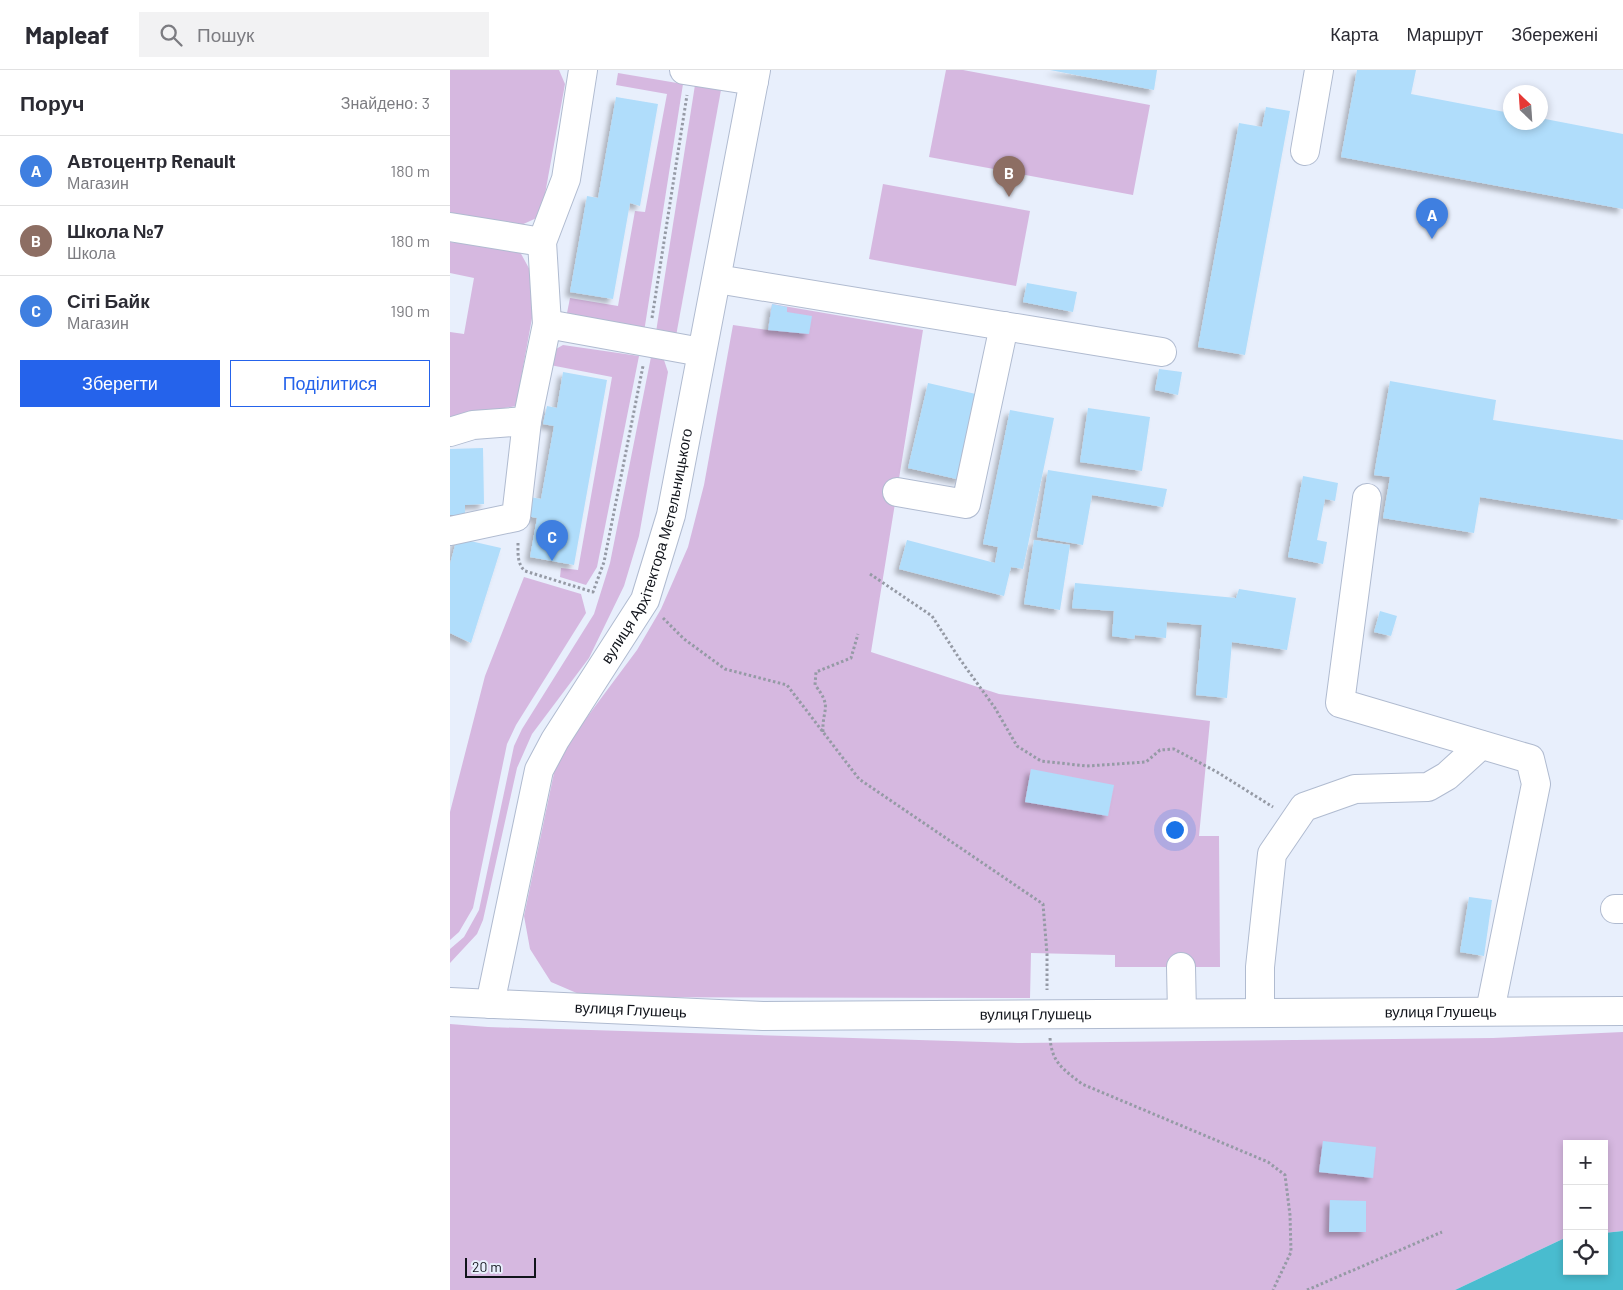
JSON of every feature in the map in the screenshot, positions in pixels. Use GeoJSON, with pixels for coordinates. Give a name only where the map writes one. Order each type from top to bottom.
{"type":"FeatureCollection","features":[{"type":"Feature","properties":{"kind":"street"},"geometry":{"type":"LineString","coordinates":[[450,531],[516,517],[527,421],[548,324],[542,242],[566,179],[583,70]]}},
{"type":"Feature","properties":{"kind":"street"},"geometry":{"type":"LineString","coordinates":[[684,70],[755,76]]}},
{"type":"Feature","properties":{"kind":"street"},"geometry":{"type":"LineString","coordinates":[[1305,151],[1319,70]]}},
{"type":"Feature","properties":{"kind":"street","name":"вулиця Архітектора Метельницького"},"geometry":{"type":"LineString","coordinates":[[490,1004],[539,770],[555,740],[645,600],[671,515],[755,76]]}},
{"type":"Feature","properties":{"kind":"street"},"geometry":{"type":"LineString","coordinates":[[450,228],[542,242]]}},
{"type":"Feature","properties":{"kind":"street"},"geometry":{"type":"LineString","coordinates":[[716,279],[1162,352]]}},
{"type":"Feature","properties":{"kind":"street"},"geometry":{"type":"LineString","coordinates":[[548,324],[701,352]]}},
{"type":"Feature","properties":{"kind":"street"},"geometry":{"type":"LineString","coordinates":[[897,492],[966,504],[1004,326]]}},
{"type":"Feature","properties":{"kind":"street"},"geometry":{"type":"LineString","coordinates":[[450,432],[473,425],[527,421]]}},
{"type":"Feature","properties":{"kind":"street"},"geometry":{"type":"LineString","coordinates":[[1367,498],[1340,703],[1530,760],[1536,784],[1490,1011]]}},
{"type":"Feature","properties":{"kind":"street"},"geometry":{"type":"LineString","coordinates":[[1260,1012],[1260,967],[1272,854],[1304,807],[1355,789],[1428,787],[1447,776],[1481,745]]}},
{"type":"Feature","properties":{"kind":"street"},"geometry":{"type":"LineString","coordinates":[[1181,967],[1182,1013]]}},
{"type":"Feature","properties":{"kind":"street","name":"вулиця Глушець"},"geometry":{"type":"LineString","coordinates":[[450,1002],[763,1016],[1623,1010]]}},
{"type":"Feature","properties":{"kind":"path"},"geometry":{"type":"LineString","coordinates":[[525,570],[584,591]]}},
{"type":"Feature","properties":{"kind":"path"},"geometry":{"type":"LineString","coordinates":[[870,574],[932,616],[995,708],[1016,746],[1041,761],[1087,766],[1146,762],[1160,750],[1174,749],[1217,772],[1294,821]]}},
{"type":"Feature","properties":{"kind":"path"},"geometry":{"type":"LineString","coordinates":[[645,600],[684,639],[725,669],[787,685],[858,779],[1043,904],[1047,954],[1047,1014],[1051,1048],[1056,1064],[1082,1084],[1268,1162],[1285,1175],[1290,1215],[1291,1252],[1273,1290]]}},
{"type":"Feature","properties":{"kind":"path"},"geometry":{"type":"LineString","coordinates":[[823,733],[822,721],[827,709],[825,698],[815,685],[816,672],[851,658],[858,634]]}},
{"type":"Feature","properties":{"kind":"path"},"geometry":{"type":"LineString","coordinates":[[1307,1290],[1442,1232]]}},
{"type":"Feature","properties":{"kind":"shaded area"},"geometry":{"type":"Polygon","coordinates":[[[450,70],[559,70],[565,84],[541,216],[519,226],[450,216],[450,70]]]}},
{"type":"Feature","properties":{"kind":"shaded area"},"geometry":{"type":"Polygon","coordinates":[[[946,70],[963,70],[1150,105],[1133,195],[929,157],[946,70]]]}},
{"type":"Feature","properties":{"kind":"shaded area"},"geometry":{"type":"Polygon","coordinates":[[[618,73],[683,84],[644,332],[566,318],[570,298],[618,306],[635,211],[645,212],[667,94],[616,85],[618,73]]]}},
{"type":"Feature","properties":{"kind":"shaded area"},"geometry":{"type":"Polygon","coordinates":[[[695,85],[721,90],[676,336],[656,332],[695,85]]]}},
{"type":"Feature","properties":{"kind":"shaded area"},"geometry":{"type":"Polygon","coordinates":[[[883,184],[1030,211],[1016,286],[869,259],[883,184]]]}},
{"type":"Feature","properties":{"kind":"shaded area"},"geometry":{"type":"Polygon","coordinates":[[[450,242],[519,250],[538,285],[516,406],[450,418],[450,332],[464,334],[474,278],[450,273],[450,242]]]}},
{"type":"Feature","properties":{"kind":"shaded area"},"geometry":{"type":"Polygon","coordinates":[[[772,304],[923,330],[871,652],[999,694],[1210,721],[1199,836],[1219,836],[1220,967],[1115,967],[1115,955],[1031,953],[1030,998],[586,997],[551,982],[530,949],[524,916],[555,768],[567,744],[637,650],[661,609],[688,547],[704,485],[733,325],[768,330],[772,304]]]}},
{"type":"Feature","properties":{"kind":"shaded area"},"geometry":{"type":"Polygon","coordinates":[[[563,345],[639,356],[597,567],[586,585],[560,577],[561,568],[578,570],[612,377],[550,365],[556,349],[563,345]]]}},
{"type":"Feature","properties":{"kind":"shaded area"},"geometry":{"type":"Polygon","coordinates":[[[651,357],[664,360],[668,372],[639,536],[624,586],[589,658],[532,734],[517,768],[483,920],[477,934],[450,963],[450,949],[464,937],[479,910],[514,746],[522,729],[594,614],[610,563],[651,357]]]}},
{"type":"Feature","properties":{"kind":"shaded area"},"geometry":{"type":"Polygon","coordinates":[[[524,577],[581,594],[586,613],[516,725],[507,744],[473,908],[459,932],[450,940],[450,812],[485,676],[524,577]]]}},
{"type":"Feature","properties":{"kind":"shaded area"},"geometry":{"type":"Polygon","coordinates":[[[450,1024],[488,1027],[1020,1043],[1493,1038],[1623,1032],[1623,1231],[1608,1233],[1608,1140],[1563,1140],[1563,1239],[1455,1290],[450,1290],[450,1024]]]}},
{"type":"Feature","properties":{"kind":"water"},"geometry":{"type":"Polygon","coordinates":[[[1623,1231],[1623,1290],[1455,1290],[1563,1239],[1563,1275],[1608,1275],[1608,1233],[1623,1231]]]}},
{"type":"Feature","properties":{"kind":"building"},"geometry":{"type":"Polygon","coordinates":[[[1050,70],[1157,70],[1154,90],[1050,70]]]}},
{"type":"Feature","properties":{"kind":"building"},"geometry":{"type":"Polygon","coordinates":[[[1357,70],[1416,70],[1411,94],[1503,112],[1503,130],[1548,130],[1548,120],[1623,134],[1623,209],[1341,157],[1357,70]]]}},
{"type":"Feature","properties":{"kind":"building"},"geometry":{"type":"Polygon","coordinates":[[[616,97],[658,104],[640,206],[630,203],[613,299],[570,292],[587,196],[598,198],[616,97]]]}},
{"type":"Feature","properties":{"kind":"building"},"geometry":{"type":"Polygon","coordinates":[[[1266,107],[1290,111],[1245,355],[1198,347],[1239,123],[1262,127],[1266,107]]]}},
{"type":"Feature","properties":{"kind":"building"},"geometry":{"type":"Polygon","coordinates":[[[1027,283],[1077,292],[1073,312],[1023,302],[1027,283]]]}},
{"type":"Feature","properties":{"kind":"building"},"geometry":{"type":"Polygon","coordinates":[[[772,304],[787,307],[787,312],[812,316],[809,334],[768,330],[772,304]]]}},
{"type":"Feature","properties":{"kind":"building"},"geometry":{"type":"Polygon","coordinates":[[[1159,369],[1182,372],[1178,395],[1155,390],[1159,369]]]}},
{"type":"Feature","properties":{"kind":"building"},"geometry":{"type":"Polygon","coordinates":[[[563,372],[607,380],[574,565],[530,557],[537,518],[527,516],[530,497],[541,499],[554,426],[543,424],[547,406],[557,408],[563,372]]]}},
{"type":"Feature","properties":{"kind":"building"},"geometry":{"type":"Polygon","coordinates":[[[1390,381],[1496,400],[1493,420],[1623,440],[1623,520],[1480,497],[1474,533],[1383,518],[1390,477],[1374,475],[1390,381]]]}},
{"type":"Feature","properties":{"kind":"building"},"geometry":{"type":"Polygon","coordinates":[[[928,383],[980,395],[961,480],[908,468],[928,383]]]}},
{"type":"Feature","properties":{"kind":"building"},"geometry":{"type":"Polygon","coordinates":[[[1088,408],[1150,417],[1142,471],[1080,462],[1088,408]]]}},
{"type":"Feature","properties":{"kind":"building"},"geometry":{"type":"Polygon","coordinates":[[[1010,410],[1054,418],[1023,569],[1011,567],[1004,596],[899,569],[907,540],[995,563],[998,547],[983,544],[1010,410]]]}},
{"type":"Feature","properties":{"kind":"building"},"geometry":{"type":"Polygon","coordinates":[[[483,448],[484,504],[465,505],[465,515],[450,515],[450,449],[483,448]]]}},
{"type":"Feature","properties":{"kind":"building"},"geometry":{"type":"Polygon","coordinates":[[[1048,470],[1167,489],[1163,507],[1092,495],[1083,545],[1037,537],[1048,470]]]}},
{"type":"Feature","properties":{"kind":"building"},"geometry":{"type":"Polygon","coordinates":[[[1303,476],[1338,483],[1335,501],[1325,499],[1317,540],[1327,542],[1323,564],[1288,557],[1303,476]]]}},
{"type":"Feature","properties":{"kind":"building"},"geometry":{"type":"Polygon","coordinates":[[[457,538],[501,548],[471,643],[450,633],[450,564],[457,538]]]}},
{"type":"Feature","properties":{"kind":"building"},"geometry":{"type":"Polygon","coordinates":[[[1034,540],[1070,545],[1060,610],[1024,604],[1034,540]]]}},
{"type":"Feature","properties":{"kind":"building"},"geometry":{"type":"Polygon","coordinates":[[[1075,583],[1236,598],[1239,589],[1296,598],[1287,650],[1232,642],[1227,698],[1196,695],[1202,625],[1167,622],[1166,638],[1135,635],[1134,639],[1112,636],[1114,611],[1072,608],[1075,583]]]}},
{"type":"Feature","properties":{"kind":"building"},"geometry":{"type":"Polygon","coordinates":[[[1380,611],[1397,616],[1391,636],[1374,632],[1380,611]]]}},
{"type":"Feature","properties":{"kind":"building"},"geometry":{"type":"Polygon","coordinates":[[[1031,769],[1114,785],[1108,816],[1025,802],[1031,769]]]}},
{"type":"Feature","properties":{"kind":"building"},"geometry":{"type":"Polygon","coordinates":[[[1469,897],[1492,900],[1484,956],[1460,952],[1469,897]]]}},
{"type":"Feature","properties":{"kind":"building"},"geometry":{"type":"Polygon","coordinates":[[[1323,1141],[1376,1147],[1373,1178],[1319,1172],[1323,1141]]]}},
{"type":"Feature","properties":{"kind":"building"},"geometry":{"type":"Polygon","coordinates":[[[1330,1200],[1366,1201],[1366,1232],[1329,1232],[1330,1200]]]}},
{"type":"Feature","properties":{"kind":"place","name":"Школа №7"},"geometry":{"type":"Point","coordinates":[1009,197]}},
{"type":"Feature","properties":{"kind":"place","name":"Автоцентр Renault"},"geometry":{"type":"Point","coordinates":[1432,239]}},
{"type":"Feature","properties":{"kind":"place","name":"Сіті Байк"},"geometry":{"type":"Point","coordinates":[552,561]}}]}
